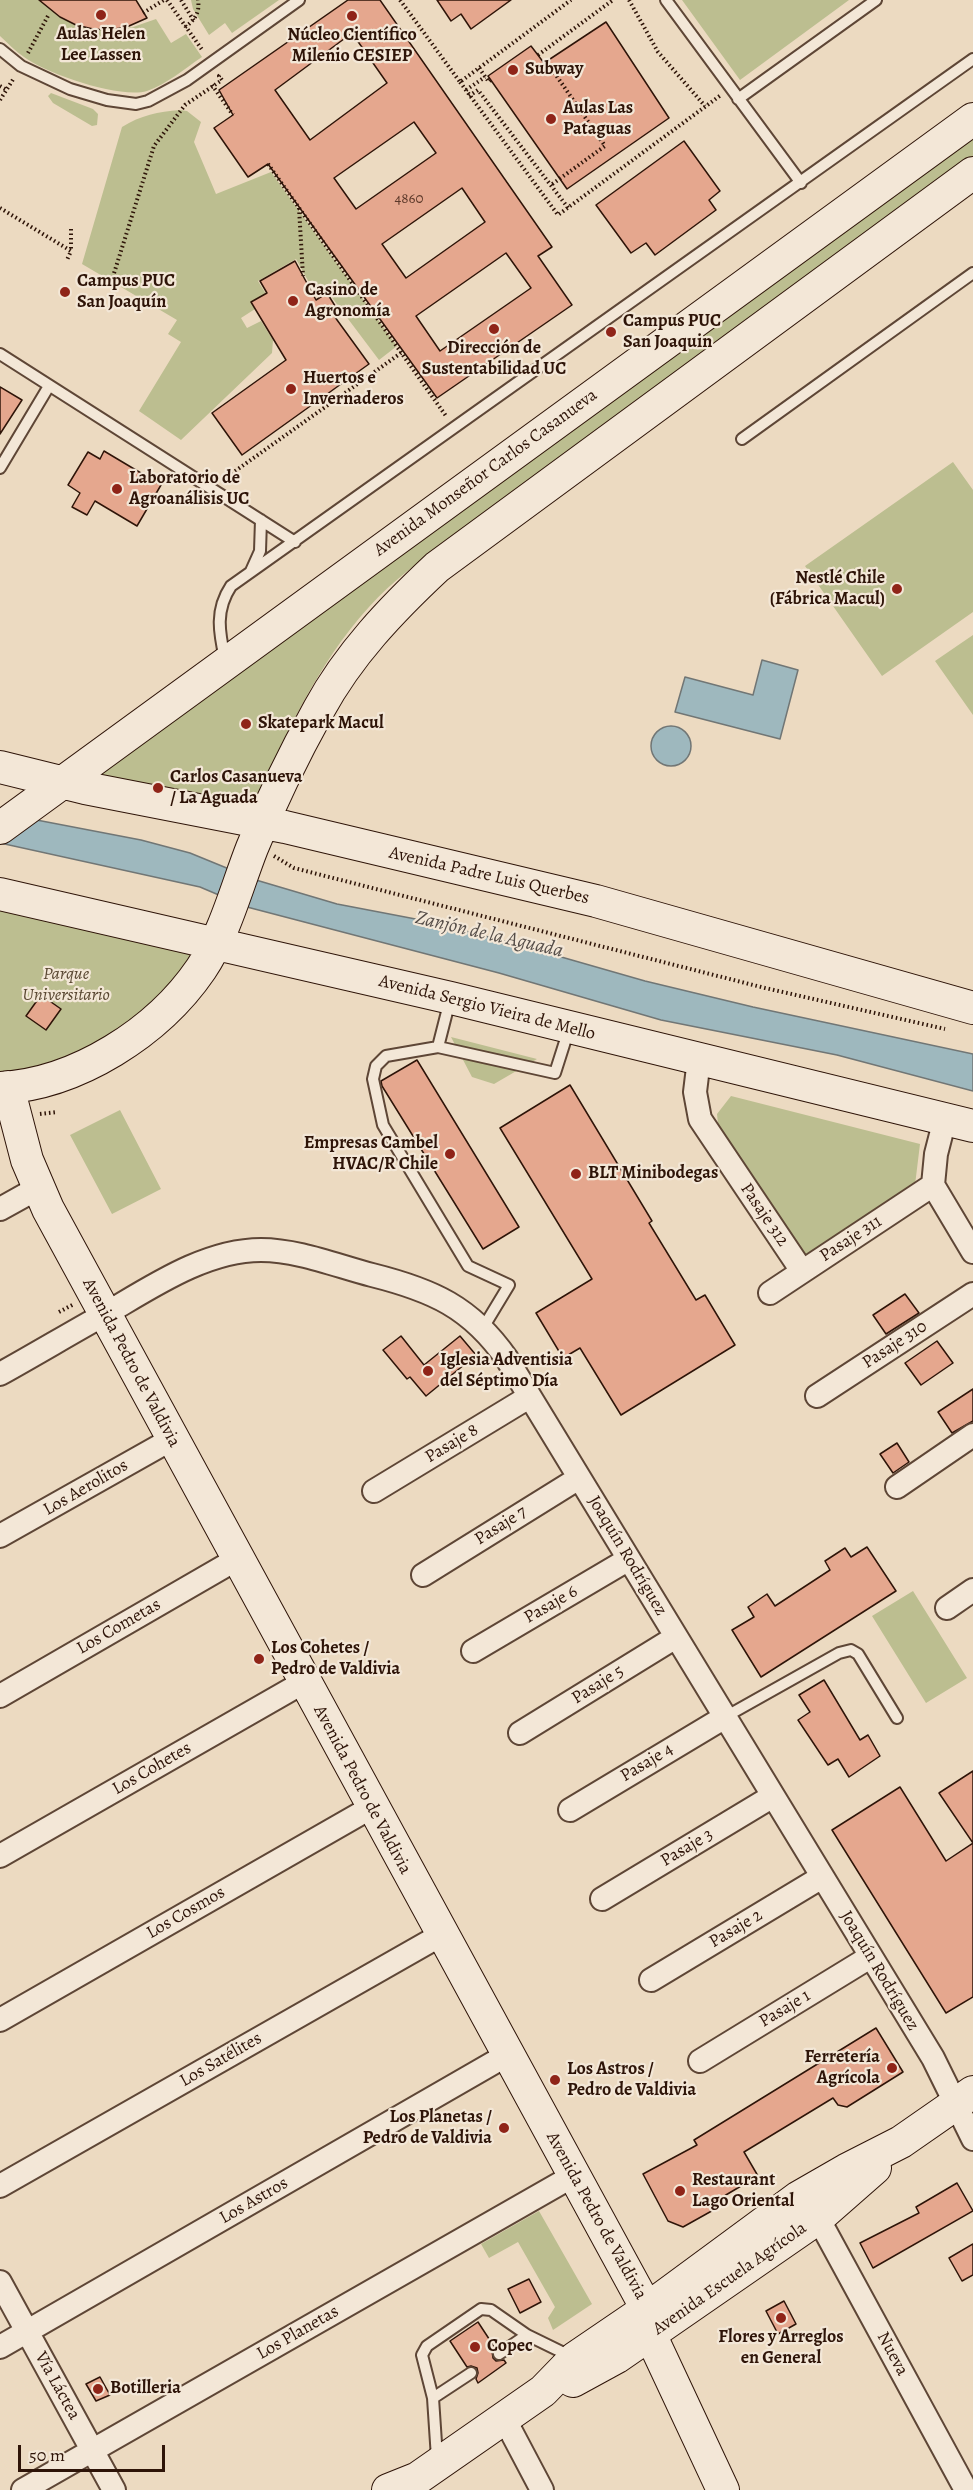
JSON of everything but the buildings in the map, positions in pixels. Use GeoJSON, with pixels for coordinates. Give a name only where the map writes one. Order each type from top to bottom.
{"type":"FeatureCollection","features":[{"type":"Feature","properties":{"kind":"main road","name":"Avenida Monseñor Carlos Casanueva"},"geometry":{"type":"LineString","coordinates":[[0,828],[973,119]]}},
{"type":"Feature","properties":{"kind":"main road"},"geometry":{"type":"LineString","coordinates":[[4,1088],[62,1074],[99,1059],[144,1030],[177,999],[201,969],[221,931],[257,837],[320,708],[353,654],[392,608],[437,567],[973,174]]}},
{"type":"Feature","properties":{"kind":"main road","name":"Avenida Padre Luis Querbes"},"geometry":{"type":"LineString","coordinates":[[0,767],[54,790],[257,837],[596,901],[973,1008]]}},
{"type":"Feature","properties":{"kind":"main road","name":"Avenida Sergio Vieira de Mello"},"geometry":{"type":"LineString","coordinates":[[0,894],[221,931],[451,998],[959,1123]]}},
{"type":"Feature","properties":{"kind":"main road","name":"Avenida Pedro de Valdivia"},"geometry":{"type":"LineString","coordinates":[[4,1088],[38,1188],[573,2176],[649,2322],[723,2490]]}},
{"type":"Feature","properties":{"kind":"main road","name":"Avenida Escuela Agrícola"},"geometry":{"type":"LineString","coordinates":[[543,2391],[586,2375],[799,2197],[901,2142],[964,2098]]}},
{"type":"Feature","properties":{"kind":"main road","name":"Avenida Escuela Agrícola"},"geometry":{"type":"LineString","coordinates":[[388,2490],[421,2477],[543,2391],[575,2358],[649,2322],[818,2218],[859,2184],[901,2142]]}},
{"type":"Feature","properties":{"kind":"street","name":"Pasaje 312"},"geometry":{"type":"LineString","coordinates":[[699,1059],[695,1092],[700,1119],[802,1271]]}},
{"type":"Feature","properties":{"kind":"street"},"geometry":{"type":"LineString","coordinates":[[959,1123],[933,1168],[933,1185],[973,1252]]}},
{"type":"Feature","properties":{"kind":"street","name":"Pasaje 311"},"geometry":{"type":"LineString","coordinates":[[770,1293],[933,1185]]}},
{"type":"Feature","properties":{"kind":"street"},"geometry":{"type":"LineString","coordinates":[[0,1209],[38,1188]]}},
{"type":"Feature","properties":{"kind":"street","name":"Joaquín Rodríguez"},"geometry":{"type":"LineString","coordinates":[[0,1374],[147,1290],[203,1262],[233,1253],[261,1250],[291,1254],[416,1287],[460,1309],[483,1328],[501,1351],[870,1957],[933,2058],[964,2098],[973,2139]]}},
{"type":"Feature","properties":{"kind":"street","name":"Pasaje 310"},"geometry":{"type":"LineString","coordinates":[[817,1396],[973,1294]]}},
{"type":"Feature","properties":{"kind":"street","name":"Pasaje 8"},"geometry":{"type":"LineString","coordinates":[[374,1491],[529,1397]]}},
{"type":"Feature","properties":{"kind":"street"},"geometry":{"type":"LineString","coordinates":[[897,1487],[973,1435]]}},
{"type":"Feature","properties":{"kind":"street","name":"Los Aerolitos"},"geometry":{"type":"LineString","coordinates":[[0,1536],[172,1439]]}},
{"type":"Feature","properties":{"kind":"street","name":"Pasaje 7"},"geometry":{"type":"LineString","coordinates":[[423,1575],[579,1478]]}},
{"type":"Feature","properties":{"kind":"street","name":"Los Cometas"},"geometry":{"type":"LineString","coordinates":[[0,1696],[237,1559]]}},
{"type":"Feature","properties":{"kind":"street","name":"Pasaje 6"},"geometry":{"type":"LineString","coordinates":[[473,1651],[629,1559]]}},
{"type":"Feature","properties":{"kind":"street"},"geometry":{"type":"LineString","coordinates":[[947,1608],[973,1590]]}},
{"type":"Feature","properties":{"kind":"street","name":"Pasaje 5"},"geometry":{"type":"LineString","coordinates":[[520,1732],[676,1637]]}},
{"type":"Feature","properties":{"kind":"street","name":"Los Cohetes"},"geometry":{"type":"LineString","coordinates":[[0,1857],[304,1682]]}},
{"type":"Feature","properties":{"kind":"street","name":"Pasaje 4"},"geometry":{"type":"LineString","coordinates":[[570,1810],[725,1717]]}},
{"type":"Feature","properties":{"kind":"street","name":"Pasaje 3"},"geometry":{"type":"LineString","coordinates":[[602,1899],[773,1796]]}},
{"type":"Feature","properties":{"kind":"street","name":"Los Cosmos"},"geometry":{"type":"LineString","coordinates":[[0,2020],[372,1807]]}},
{"type":"Feature","properties":{"kind":"street","name":"Pasaje 2"},"geometry":{"type":"LineString","coordinates":[[651,1980],[822,1877]]}},
{"type":"Feature","properties":{"kind":"street","name":"Los Satélites"},"geometry":{"type":"LineString","coordinates":[[0,2186],[441,1935]]}},
{"type":"Feature","properties":{"kind":"street","name":"Pasaje 1"},"geometry":{"type":"LineString","coordinates":[[700,2061],[870,1957]]}},
{"type":"Feature","properties":{"kind":"street","name":"Los Astros"},"geometry":{"type":"LineString","coordinates":[[0,2347],[507,2055]]}},
{"type":"Feature","properties":{"kind":"street","name":"Los Planetas"},"geometry":{"type":"LineString","coordinates":[[23,2490],[573,2176]]}},
{"type":"Feature","properties":{"kind":"street","name":"Nueva"},"geometry":{"type":"LineString","coordinates":[[818,2218],[966,2490]]}},
{"type":"Feature","properties":{"kind":"street","name":"Vía Láctea"},"geometry":{"type":"LineString","coordinates":[[0,2282],[114,2490]]}},
{"type":"Feature","properties":{"kind":"street"},"geometry":{"type":"LineString","coordinates":[[504,2418],[542,2490]]}},
{"type":"Feature","properties":{"kind":"lane"},"geometry":{"type":"LineString","coordinates":[[0,49],[21,66],[89,96],[125,104],[136,104],[148,101],[187,80],[299,0]]}},
{"type":"Feature","properties":{"kind":"lane"},"geometry":{"type":"LineString","coordinates":[[666,0],[801,183]]}},
{"type":"Feature","properties":{"kind":"lane"},"geometry":{"type":"LineString","coordinates":[[738,99],[876,0]]}},
{"type":"Feature","properties":{"kind":"lane"},"geometry":{"type":"LineString","coordinates":[[226,662],[220,632],[220,609],[222,599],[231,586],[972,62]]}},
{"type":"Feature","properties":{"kind":"lane"},"geometry":{"type":"LineString","coordinates":[[742,439],[973,273]]}},
{"type":"Feature","properties":{"kind":"lane"},"geometry":{"type":"LineString","coordinates":[[0,354],[295,542]]}},
{"type":"Feature","properties":{"kind":"lane"},"geometry":{"type":"LineString","coordinates":[[0,468],[49,386]]}},
{"type":"Feature","properties":{"kind":"lane"},"geometry":{"type":"LineString","coordinates":[[249,574],[260,551],[261,520]]}},
{"type":"Feature","properties":{"kind":"lane"},"geometry":{"type":"LineString","coordinates":[[438,1047],[451,998]]}},
{"type":"Feature","properties":{"kind":"lane"},"geometry":{"type":"LineString","coordinates":[[483,1328],[509,1285],[468,1266],[383,1125],[373,1079],[376,1066],[386,1056],[438,1047],[555,1073],[570,1027]]}},
{"type":"Feature","properties":{"kind":"lane"},"geometry":{"type":"LineString","coordinates":[[725,1717],[839,1653],[850,1650],[858,1654],[897,1718]]}},
{"type":"Feature","properties":{"kind":"lane"},"geometry":{"type":"LineString","coordinates":[[421,2477],[433,2398],[422,2355],[423,2350],[481,2310],[491,2310],[527,2335],[575,2358]]}},
{"type":"Feature","properties":{"kind":"lane"},"geometry":{"type":"LineString","coordinates":[[500,2354],[527,2335]]}},
{"type":"Feature","properties":{"kind":"lane"},"geometry":{"type":"LineString","coordinates":[[433,2398],[471,2373]]}},
{"type":"Feature","properties":{"kind":"path"},"geometry":{"type":"LineString","coordinates":[[144,13],[166,0],[198,45]]}},
{"type":"Feature","properties":{"kind":"path"},"geometry":{"type":"LineString","coordinates":[[181,0],[194,21]]}},
{"type":"Feature","properties":{"kind":"path"},"geometry":{"type":"LineString","coordinates":[[185,27],[194,21],[200,8],[198,0]]}},
{"type":"Feature","properties":{"kind":"path"},"geometry":{"type":"LineString","coordinates":[[400,0],[558,215],[730,88]]}},
{"type":"Feature","properties":{"kind":"path"},"geometry":{"type":"LineString","coordinates":[[460,82],[571,0]]}},
{"type":"Feature","properties":{"kind":"path"},"geometry":{"type":"LineString","coordinates":[[538,55],[613,0]]}},
{"type":"Feature","properties":{"kind":"path"},"geometry":{"type":"LineString","coordinates":[[629,0],[658,52],[705,106]]}},
{"type":"Feature","properties":{"kind":"path"},"geometry":{"type":"LineString","coordinates":[[0,100],[49,14]]}},
{"type":"Feature","properties":{"kind":"path"},"geometry":{"type":"LineString","coordinates":[[549,65],[605,146],[551,185]]}},
{"type":"Feature","properties":{"kind":"path"},"geometry":{"type":"LineString","coordinates":[[479,68],[489,82],[491,80]]}},
{"type":"Feature","properties":{"kind":"path"},"geometry":{"type":"LineString","coordinates":[[110,286],[154,146],[185,105],[222,80],[219,76],[222,73]]}},
{"type":"Feature","properties":{"kind":"path"},"geometry":{"type":"LineString","coordinates":[[466,90],[485,77]]}},
{"type":"Feature","properties":{"kind":"path"},"geometry":{"type":"LineString","coordinates":[[209,81],[233,115]]}},
{"type":"Feature","properties":{"kind":"path"},"geometry":{"type":"LineString","coordinates":[[0,86],[7,90]]}},
{"type":"Feature","properties":{"kind":"path"},"geometry":{"type":"LineString","coordinates":[[470,96],[478,90],[568,209]]}},
{"type":"Feature","properties":{"kind":"path"},"geometry":{"type":"LineString","coordinates":[[268,164],[455,429]]}},
{"type":"Feature","properties":{"kind":"path"},"geometry":{"type":"LineString","coordinates":[[0,208],[71,251]]}},
{"type":"Feature","properties":{"kind":"path"},"geometry":{"type":"LineString","coordinates":[[299,208],[303,276]]}},
{"type":"Feature","properties":{"kind":"path"},"geometry":{"type":"LineString","coordinates":[[67,260],[71,251],[71,229]]}},
{"type":"Feature","properties":{"kind":"path"},"geometry":{"type":"LineString","coordinates":[[210,488],[401,352]]}},
{"type":"Feature","properties":{"kind":"path"},"geometry":{"type":"LineString","coordinates":[[257,837],[276,858],[294,868],[754,986],[950,1030]]}},
{"type":"Feature","properties":{"kind":"green space"},"geometry":{"type":"Polygon","coordinates":[[[0,0],[46,0],[62,19],[86,27],[110,31],[133,27],[156,19],[171,43],[186,34],[202,57],[147,91],[135,93],[84,83],[35,64],[0,36],[0,0]]]}},
{"type":"Feature","properties":{"kind":"green space"},"geometry":{"type":"Polygon","coordinates":[[[191,0],[279,0],[232,33],[225,23],[209,35],[193,9],[191,0]]]}},
{"type":"Feature","properties":{"kind":"green space"},"geometry":{"type":"Polygon","coordinates":[[[682,0],[849,0],[740,80],[682,0]]]}},
{"type":"Feature","properties":{"kind":"green space"},"geometry":{"type":"Polygon","coordinates":[[[51,93],[93,109],[98,114],[97,125],[92,126],[53,103],[48,96],[51,93]]]}},
{"type":"Feature","properties":{"kind":"green space"},"geometry":{"type":"Polygon","coordinates":[[[187,111],[201,122],[194,142],[216,194],[271,172],[397,346],[379,360],[327,291],[317,297],[296,259],[258,281],[266,294],[251,302],[255,309],[241,318],[247,328],[261,321],[273,340],[272,353],[181,440],[139,411],[181,342],[168,334],[177,320],[82,264],[122,127],[150,115],[187,111]]]}},
{"type":"Feature","properties":{"kind":"green space"},"geometry":{"type":"Polygon","coordinates":[[[973,129],[973,157],[449,538],[387,588],[350,629],[317,678],[289,729],[251,808],[99,777],[99,764],[973,129]]]}},
{"type":"Feature","properties":{"kind":"green space","name":"Nestlé Chile (Fábrica Macul)"},"geometry":{"type":"Polygon","coordinates":[[[953,462],[973,490],[973,612],[882,676],[805,566],[953,462]]]}},
{"type":"Feature","properties":{"kind":"green space"},"geometry":{"type":"Polygon","coordinates":[[[973,635],[973,715],[935,661],[973,635]]]}},
{"type":"Feature","properties":{"kind":"green space","name":"Parque Universitario"},"geometry":{"type":"Polygon","coordinates":[[[0,904],[203,948],[138,1020],[99,1043],[44,1067],[0,1075],[0,904]]]}},
{"type":"Feature","properties":{"kind":"green space"},"geometry":{"type":"Polygon","coordinates":[[[451,1037],[537,1059],[494,1084],[472,1077],[451,1037]]]}},
{"type":"Feature","properties":{"kind":"green space"},"geometry":{"type":"Polygon","coordinates":[[[731,1096],[920,1144],[915,1185],[803,1260],[719,1134],[717,1114],[731,1096]]]}},
{"type":"Feature","properties":{"kind":"green space"},"geometry":{"type":"Polygon","coordinates":[[[120,1110],[161,1189],[112,1214],[70,1135],[120,1110]]]}},
{"type":"Feature","properties":{"kind":"green space"},"geometry":{"type":"Polygon","coordinates":[[[913,1591],[967,1678],[926,1703],[872,1616],[913,1591]]]}},
{"type":"Feature","properties":{"kind":"green space"},"geometry":{"type":"Polygon","coordinates":[[[539,2211],[592,2304],[553,2330],[548,2318],[555,2307],[518,2242],[489,2258],[481,2244],[539,2211]]]}},
{"type":"Feature","properties":{"kind":"water"},"geometry":{"type":"Polygon","coordinates":[[[762,660],[798,670],[780,739],[675,712],[685,677],[753,695],[762,660]]]}},
{"type":"Feature","properties":{"kind":"water"},"geometry":{"type":"Polygon","coordinates":[[[671,726],[685,732],[691,746],[685,760],[671,766],[657,760],[651,746],[657,732],[671,726]]]}},
{"type":"Feature","properties":{"kind":"water"},"geometry":{"type":"Polygon","coordinates":[[[0,813],[141,840],[190,853],[256,880],[337,904],[426,921],[645,981],[753,1007],[973,1054],[973,1091],[837,1055],[661,1020],[499,973],[247,907],[200,887],[0,843],[0,813]]]}},
{"type":"Feature","properties":{"kind":"place","name":"Aulas Helen Lee Lassen"},"geometry":{"type":"Point","coordinates":[101,15]}},
{"type":"Feature","properties":{"kind":"place","name":"Núcleo Científico Milenio CESIEP"},"geometry":{"type":"Point","coordinates":[352,16]}},
{"type":"Feature","properties":{"kind":"place","name":"Subway"},"geometry":{"type":"Point","coordinates":[513,70]}},
{"type":"Feature","properties":{"kind":"place","name":"Aulas Las Pataguas"},"geometry":{"type":"Point","coordinates":[551,119]}},
{"type":"Feature","properties":{"kind":"place","name":"Campus PUC San Joaquín"},"geometry":{"type":"Point","coordinates":[65,292]}},
{"type":"Feature","properties":{"kind":"place","name":"Casino de Agronomía"},"geometry":{"type":"Point","coordinates":[293,301]}},
{"type":"Feature","properties":{"kind":"place","name":"Dirección de Sustentabilidad UC"},"geometry":{"type":"Point","coordinates":[494,329]}},
{"type":"Feature","properties":{"kind":"place","name":"Campus PUC San Joaquin"},"geometry":{"type":"Point","coordinates":[611,332]}},
{"type":"Feature","properties":{"kind":"place","name":"Huertos e Invernaderos"},"geometry":{"type":"Point","coordinates":[291,389]}},
{"type":"Feature","properties":{"kind":"place","name":"Laboratorio de Agroanálisis UC"},"geometry":{"type":"Point","coordinates":[117,489]}},
{"type":"Feature","properties":{"kind":"place","name":"Nestlé Chile (Fábrica Macul)"},"geometry":{"type":"Point","coordinates":[897,589]}},
{"type":"Feature","properties":{"kind":"place","name":"Skatepark Macul"},"geometry":{"type":"Point","coordinates":[246,724]}},
{"type":"Feature","properties":{"kind":"place","name":"Carlos Casanueva / La Aguada"},"geometry":{"type":"Point","coordinates":[158,788]}},
{"type":"Feature","properties":{"kind":"place","name":"Empresas Cambel HVAC/R Chile"},"geometry":{"type":"Point","coordinates":[450,1154]}},
{"type":"Feature","properties":{"kind":"place","name":"BLT Minibodegas"},"geometry":{"type":"Point","coordinates":[576,1174]}},
{"type":"Feature","properties":{"kind":"place","name":"Iglesia Adventisia del Séptimo Día"},"geometry":{"type":"Point","coordinates":[428,1371]}},
{"type":"Feature","properties":{"kind":"place","name":"Los Cohetes / Pedro de Valdivia"},"geometry":{"type":"Point","coordinates":[259,1659]}},
{"type":"Feature","properties":{"kind":"place","name":"Ferretería Agrícola"},"geometry":{"type":"Point","coordinates":[892,2068]}},
{"type":"Feature","properties":{"kind":"place","name":"Los Astros / Pedro de Valdivia"},"geometry":{"type":"Point","coordinates":[555,2080]}},
{"type":"Feature","properties":{"kind":"place","name":"Los Planetas / Pedro de Valdivia"},"geometry":{"type":"Point","coordinates":[504,2128]}},
{"type":"Feature","properties":{"kind":"place","name":"Restaurant Lago Oriental"},"geometry":{"type":"Point","coordinates":[680,2191]}},
{"type":"Feature","properties":{"kind":"place","name":"Flores y Arreglos en General"},"geometry":{"type":"Point","coordinates":[781,2318]}},
{"type":"Feature","properties":{"kind":"place","name":"Copec"},"geometry":{"type":"Point","coordinates":[475,2347]}},
{"type":"Feature","properties":{"kind":"place","name":"Botilleria"},"geometry":{"type":"Point","coordinates":[98,2389]}},
{"type":"Feature","properties":{"kind":"water label","name":"Zanjón de la Aguada"},"geometry":{"type":"Point","coordinates":[489,935]}}]}
